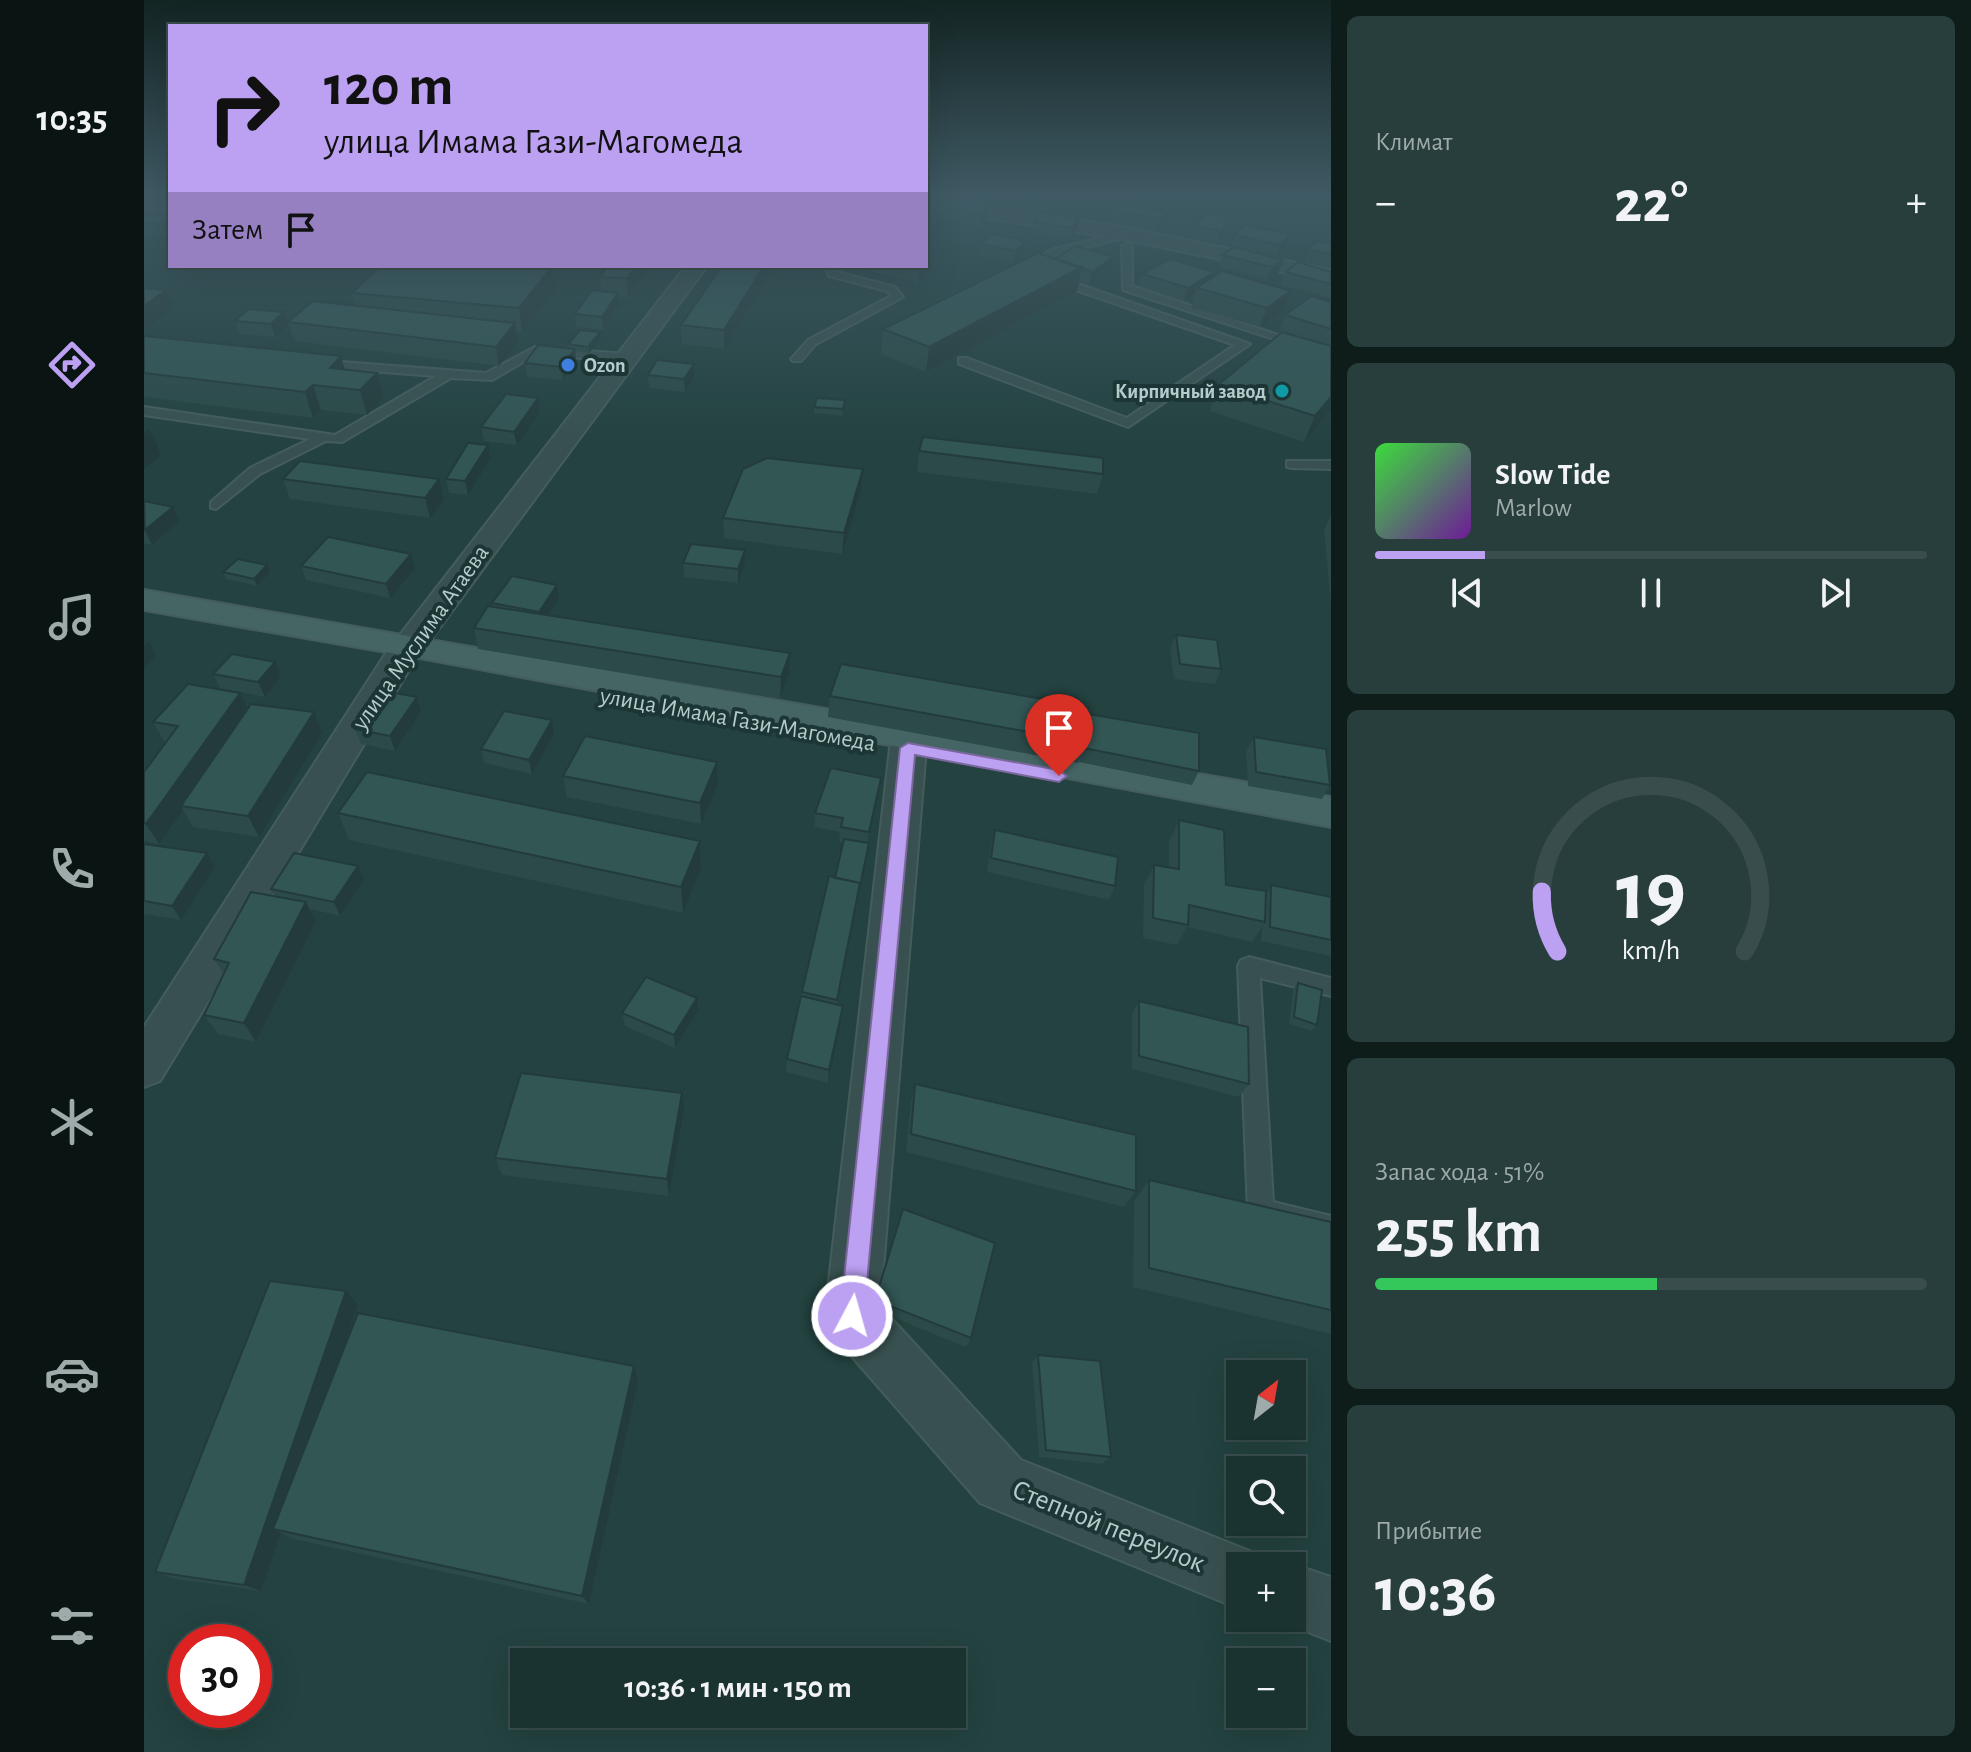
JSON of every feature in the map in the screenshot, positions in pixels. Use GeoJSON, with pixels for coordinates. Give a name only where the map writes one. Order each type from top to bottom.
{"type":"FeatureCollection","features":[{"type":"Feature","properties":{"kind":"main road"},"geometry":{"type":"LineString","coordinates":[[144,600],[403,652],[1331,812]]}},
{"type":"Feature","properties":{"kind":"main road","name":"улица Имама Гази-Магомеда"},"geometry":{"type":"LineString","coordinates":[[144,616],[403,652],[1331,827]]}},
{"type":"Feature","properties":{"kind":"street","name":"улица Муслима Атаева"},"geometry":{"type":"LineString","coordinates":[[144,1067],[403,652],[688,278]]}},
{"type":"Feature","properties":{"kind":"street"},"geometry":{"type":"LineString","coordinates":[[1250,278],[1277,286]]}},
{"type":"Feature","properties":{"kind":"street","name":"Степной переулок"},"geometry":{"type":"LineString","coordinates":[[908,748],[852,1316],[1001,1482],[1226,1572]]}},
{"type":"Feature","properties":{"kind":"street"},"geometry":{"type":"LineString","coordinates":[[1306,1600],[1331,1609]]}},
{"type":"Feature","properties":{"kind":"lane"},"geometry":{"type":"LineString","coordinates":[[797,359],[812,342],[898,297],[891,289],[848,278]]}},
{"type":"Feature","properties":{"kind":"lane"},"geometry":{"type":"LineString","coordinates":[[963,361],[1128,423],[1244,344],[1050,278]]}},
{"type":"Feature","properties":{"kind":"lane"},"geometry":{"type":"LineString","coordinates":[[1126,278],[1127,288]]}},
{"type":"Feature","properties":{"kind":"lane"},"geometry":{"type":"LineString","coordinates":[[1111,298],[1127,288]]}},
{"type":"Feature","properties":{"kind":"lane"},"geometry":{"type":"LineString","coordinates":[[1127,288],[1287,340]]}},
{"type":"Feature","properties":{"kind":"lane"},"geometry":{"type":"LineString","coordinates":[[312,362],[488,377],[535,350],[627,358]]}},
{"type":"Feature","properties":{"kind":"lane"},"geometry":{"type":"LineString","coordinates":[[144,411],[337,439],[449,374]]}},
{"type":"Feature","properties":{"kind":"lane"},"geometry":{"type":"LineString","coordinates":[[216,505],[255,471],[325,437]]}},
{"type":"Feature","properties":{"kind":"lane"},"geometry":{"type":"LineString","coordinates":[[1292,464],[1331,465]]}},
{"type":"Feature","properties":{"kind":"lane"},"geometry":{"type":"LineString","coordinates":[[1331,987],[1249,966],[1261,1211],[1331,1229]]}},
{"type":"Feature","properties":{"kind":"building"},"geometry":{"type":"Polygon","coordinates":[[[368,278],[543,278],[519,308],[352,293],[368,278]]]}},
{"type":"Feature","properties":{"kind":"building"},"geometry":{"type":"Polygon","coordinates":[[[714,278],[757,278],[724,330],[681,325],[714,278]]]}},
{"type":"Feature","properties":{"kind":"building"},"geometry":{"type":"Polygon","coordinates":[[[988,278],[1061,278],[929,347],[883,329],[988,278]]]}},
{"type":"Feature","properties":{"kind":"building"},"geometry":{"type":"Polygon","coordinates":[[[1154,278],[1205,278],[1188,288],[1154,278]]]}},
{"type":"Feature","properties":{"kind":"building"},"geometry":{"type":"Polygon","coordinates":[[[1212,278],[1245,278],[1291,291],[1267,308],[1197,288],[1212,278]]]}},
{"type":"Feature","properties":{"kind":"building"},"geometry":{"type":"Polygon","coordinates":[[[1308,278],[1331,278],[1331,284],[1308,278]]]}},
{"type":"Feature","properties":{"kind":"building"},"geometry":{"type":"Polygon","coordinates":[[[144,288],[166,290],[144,306],[144,288]]]}},
{"type":"Feature","properties":{"kind":"building"},"geometry":{"type":"Polygon","coordinates":[[[592,290],[618,293],[602,317],[575,314],[592,290]]]}},
{"type":"Feature","properties":{"kind":"building"},"geometry":{"type":"Polygon","coordinates":[[[1311,296],[1331,302],[1331,329],[1285,315],[1311,296]]]}},
{"type":"Feature","properties":{"kind":"building"},"geometry":{"type":"Polygon","coordinates":[[[313,301],[515,323],[496,347],[288,322],[313,301]]]}},
{"type":"Feature","properties":{"kind":"building"},"geometry":{"type":"Polygon","coordinates":[[[249,309],[284,312],[271,324],[235,321],[249,309]]]}},
{"type":"Feature","properties":{"kind":"building"},"geometry":{"type":"Polygon","coordinates":[[[580,330],[600,332],[588,347],[568,344],[580,330]]]}},
{"type":"Feature","properties":{"kind":"building"},"geometry":{"type":"Polygon","coordinates":[[[1282,332],[1331,346],[1331,397],[1315,416],[1218,385],[1282,332]]]}},
{"type":"Feature","properties":{"kind":"building"},"geometry":{"type":"Polygon","coordinates":[[[144,336],[341,356],[330,368],[377,373],[360,390],[313,385],[305,392],[144,373],[144,336]]]}},
{"type":"Feature","properties":{"kind":"building"},"geometry":{"type":"Polygon","coordinates":[[[538,345],[575,349],[561,367],[525,363],[538,345]]]}},
{"type":"Feature","properties":{"kind":"building"},"geometry":{"type":"Polygon","coordinates":[[[657,360],[694,364],[684,379],[648,375],[657,360]]]}},
{"type":"Feature","properties":{"kind":"building"},"geometry":{"type":"Polygon","coordinates":[[[506,394],[538,398],[514,432],[481,427],[506,394]]]}},
{"type":"Feature","properties":{"kind":"building"},"geometry":{"type":"Polygon","coordinates":[[[817,398],[845,400],[843,409],[814,407],[817,398]]]}},
{"type":"Feature","properties":{"kind":"building"},"geometry":{"type":"Polygon","coordinates":[[[923,437],[1103,458],[1103,474],[919,451],[923,437]]]}},
{"type":"Feature","properties":{"kind":"building"},"geometry":{"type":"Polygon","coordinates":[[[468,443],[488,445],[465,481],[446,479],[468,443]]]}},
{"type":"Feature","properties":{"kind":"building"},"geometry":{"type":"Polygon","coordinates":[[[767,458],[863,469],[844,533],[723,518],[743,469],[767,458]]]}},
{"type":"Feature","properties":{"kind":"building"},"geometry":{"type":"Polygon","coordinates":[[[300,461],[439,479],[425,498],[283,479],[300,461]]]}},
{"type":"Feature","properties":{"kind":"building"},"geometry":{"type":"Polygon","coordinates":[[[144,501],[173,507],[145,530],[144,501]]]}},
{"type":"Feature","properties":{"kind":"building"},"geometry":{"type":"Polygon","coordinates":[[[328,537],[411,554],[386,584],[301,566],[328,537]]]}},
{"type":"Feature","properties":{"kind":"building"},"geometry":{"type":"Polygon","coordinates":[[[691,544],[745,550],[738,569],[683,563],[691,544]]]}},
{"type":"Feature","properties":{"kind":"building"},"geometry":{"type":"Polygon","coordinates":[[[238,559],[267,565],[254,579],[223,572],[238,559]]]}},
{"type":"Feature","properties":{"kind":"building"},"geometry":{"type":"Polygon","coordinates":[[[512,576],[557,585],[539,612],[492,603],[512,576]]]}},
{"type":"Feature","properties":{"kind":"building"},"geometry":{"type":"Polygon","coordinates":[[[488,606],[790,653],[781,677],[474,628],[488,606]]]}},
{"type":"Feature","properties":{"kind":"building"},"geometry":{"type":"Polygon","coordinates":[[[1176,635],[1217,640],[1221,669],[1180,664],[1176,635]]]}},
{"type":"Feature","properties":{"kind":"building"},"geometry":{"type":"Polygon","coordinates":[[[232,654],[275,662],[258,682],[213,674],[232,654]]]}},
{"type":"Feature","properties":{"kind":"building"},"geometry":{"type":"Polygon","coordinates":[[[841,664],[1088,707],[1085,742],[830,696],[841,664]]]}},
{"type":"Feature","properties":{"kind":"building"},"geometry":{"type":"Polygon","coordinates":[[[188,684],[240,693],[146,824],[144,772],[178,726],[153,722],[188,684]]]}},
{"type":"Feature","properties":{"kind":"building"},"geometry":{"type":"Polygon","coordinates":[[[384,691],[417,697],[390,736],[355,729],[384,691]]]}},
{"type":"Feature","properties":{"kind":"building"},"geometry":{"type":"Polygon","coordinates":[[[251,704],[314,712],[248,816],[181,806],[251,704]]]}},
{"type":"Feature","properties":{"kind":"building"},"geometry":{"type":"Polygon","coordinates":[[[504,711],[552,720],[529,760],[481,749],[504,711]]]}},
{"type":"Feature","properties":{"kind":"building"},"geometry":{"type":"Polygon","coordinates":[[[1088,714],[1199,733],[1199,771],[1084,748],[1088,714]]]}},
{"type":"Feature","properties":{"kind":"building"},"geometry":{"type":"Polygon","coordinates":[[[585,736],[717,762],[700,803],[563,776],[585,736]]]}},
{"type":"Feature","properties":{"kind":"building"},"geometry":{"type":"Polygon","coordinates":[[[1254,737],[1326,749],[1330,785],[1256,772],[1254,737]]]}},
{"type":"Feature","properties":{"kind":"building"},"geometry":{"type":"Polygon","coordinates":[[[831,768],[881,778],[869,832],[841,827],[843,818],[815,813],[831,768]]]}},
{"type":"Feature","properties":{"kind":"building"},"geometry":{"type":"Polygon","coordinates":[[[367,772],[700,841],[681,887],[338,813],[367,772]]]}},
{"type":"Feature","properties":{"kind":"building"},"geometry":{"type":"Polygon","coordinates":[[[1179,820],[1224,830],[1226,885],[1266,891],[1265,922],[1189,905],[1188,925],[1153,918],[1154,865],[1179,869],[1179,820]]]}},
{"type":"Feature","properties":{"kind":"building"},"geometry":{"type":"Polygon","coordinates":[[[995,830],[1118,857],[1115,886],[991,858],[995,830]]]}},
{"type":"Feature","properties":{"kind":"building"},"geometry":{"type":"Polygon","coordinates":[[[844,839],[869,843],[860,886],[860,883],[835,878],[844,839]]]}},
{"type":"Feature","properties":{"kind":"building"},"geometry":{"type":"Polygon","coordinates":[[[144,844],[207,853],[172,906],[144,901],[144,844]]]}},
{"type":"Feature","properties":{"kind":"building"},"geometry":{"type":"Polygon","coordinates":[[[294,853],[358,866],[334,902],[271,889],[294,853]]]}},
{"type":"Feature","properties":{"kind":"building"},"geometry":{"type":"Polygon","coordinates":[[[829,876],[860,883],[837,1000],[802,992],[829,876]]]}},
{"type":"Feature","properties":{"kind":"building"},"geometry":{"type":"Polygon","coordinates":[[[1271,885],[1331,897],[1331,940],[1270,927],[1271,885]]]}},
{"type":"Feature","properties":{"kind":"building"},"geometry":{"type":"Polygon","coordinates":[[[251,892],[306,902],[244,1023],[204,1015],[229,963],[214,959],[251,892]]]}},
{"type":"Feature","properties":{"kind":"building"},"geometry":{"type":"Polygon","coordinates":[[[646,977],[697,998],[674,1035],[622,1013],[646,977]]]}},
{"type":"Feature","properties":{"kind":"building"},"geometry":{"type":"Polygon","coordinates":[[[1298,983],[1322,990],[1317,1025],[1294,1017],[1298,983]]]}},
{"type":"Feature","properties":{"kind":"building"},"geometry":{"type":"Polygon","coordinates":[[[801,996],[843,1006],[829,1070],[787,1059],[801,996]]]}},
{"type":"Feature","properties":{"kind":"building"},"geometry":{"type":"Polygon","coordinates":[[[1139,1001],[1248,1027],[1249,1084],[1139,1056],[1139,1001]]]}},
{"type":"Feature","properties":{"kind":"building"},"geometry":{"type":"Polygon","coordinates":[[[521,1073],[682,1093],[667,1179],[495,1158],[521,1073]]]}},
{"type":"Feature","properties":{"kind":"building"},"geometry":{"type":"Polygon","coordinates":[[[915,1084],[1136,1135],[1136,1191],[911,1134],[915,1084]]]}},
{"type":"Feature","properties":{"kind":"building"},"geometry":{"type":"Polygon","coordinates":[[[1149,1180],[1331,1222],[1331,1310],[1149,1268],[1149,1180]]]}},
{"type":"Feature","properties":{"kind":"building"},"geometry":{"type":"Polygon","coordinates":[[[903,1209],[995,1243],[971,1338],[875,1300],[903,1209]]]}},
{"type":"Feature","properties":{"kind":"building"},"geometry":{"type":"Polygon","coordinates":[[[270,1281],[346,1291],[244,1585],[155,1572],[270,1281]]]}},
{"type":"Feature","properties":{"kind":"building"},"geometry":{"type":"Polygon","coordinates":[[[358,1313],[634,1366],[582,1596],[273,1529],[358,1313]]]}},
{"type":"Feature","properties":{"kind":"building"},"geometry":{"type":"Polygon","coordinates":[[[1038,1355],[1100,1361],[1111,1457],[1046,1450],[1038,1355]]]}},
{"type":"Feature","properties":{"kind":"place","name":"Ozon"},"geometry":{"type":"Point","coordinates":[568,365]}},
{"type":"Feature","properties":{"kind":"place","name":"Кирпичный завод"},"geometry":{"type":"Point","coordinates":[1282,391]}},
{"type":"Feature","properties":{"kind":"route"},"geometry":{"type":"LineString","coordinates":[[852,1316],[908,748],[1059,776]]}}]}
